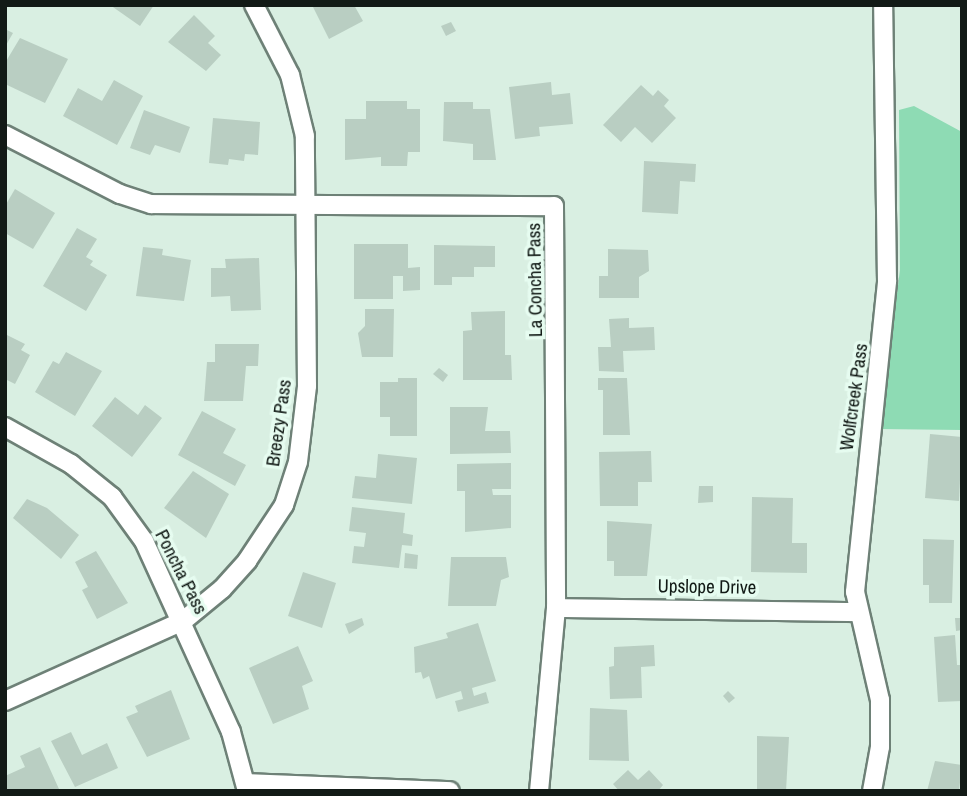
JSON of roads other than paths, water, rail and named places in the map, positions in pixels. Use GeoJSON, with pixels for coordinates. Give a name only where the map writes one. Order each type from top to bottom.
{"type":"FeatureCollection","features":[{"type":"Feature","properties":{"kind":"street","name":"Breezy Pass"},"geometry":{"type":"LineString","coordinates":[[5,701],[183,621],[222,589],[267,534],[298,462],[307,386],[308,208],[299,105],[279,47],[254,5]]}},
{"type":"Feature","properties":{"kind":"street","name":"Wolfcreek Pass"},"geometry":{"type":"LineString","coordinates":[[872,791],[880,747],[880,700],[856,612],[865,472],[887,281],[883,5]]}},
{"type":"Feature","properties":{"kind":"street","name":"La Concha Pass"},"geometry":{"type":"LineString","coordinates":[[5,135],[120,194],[151,204],[308,208],[554,206],[556,608],[539,791]]}},
{"type":"Feature","properties":{"kind":"street","name":"Poncha Pass"},"geometry":{"type":"LineString","coordinates":[[5,427],[71,464],[112,497],[144,541],[183,621],[231,732],[247,787]]}},
{"type":"Feature","properties":{"kind":"street","name":"Upslope Drive"},"geometry":{"type":"LineString","coordinates":[[556,608],[856,612]]}},
{"type":"Feature","properties":{"kind":"street"},"geometry":{"type":"LineString","coordinates":[[247,787],[450,791]]}}]}
